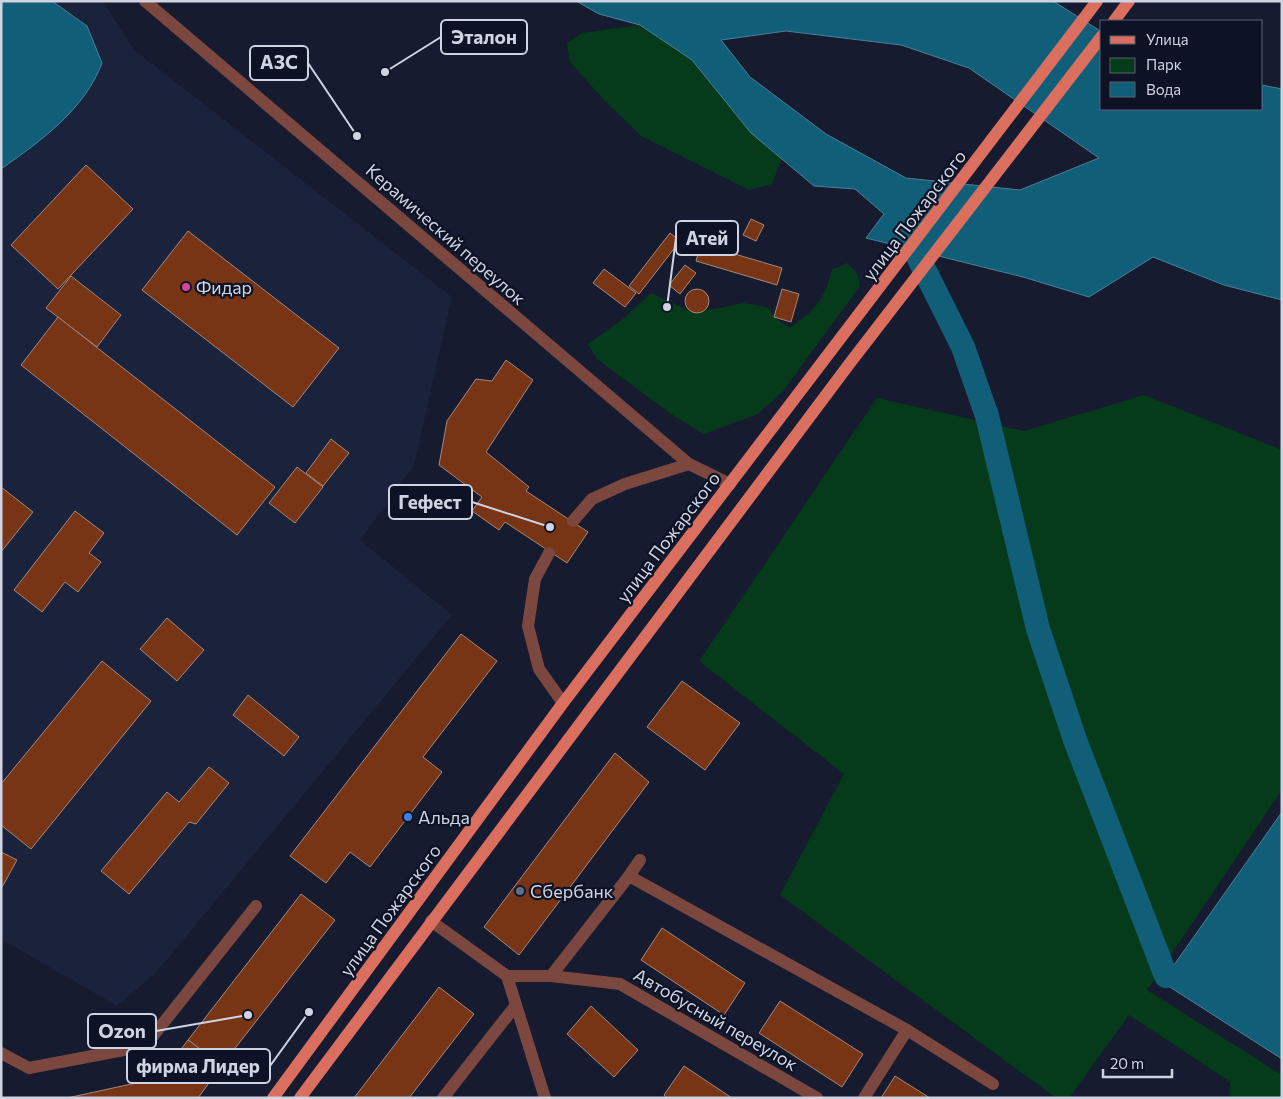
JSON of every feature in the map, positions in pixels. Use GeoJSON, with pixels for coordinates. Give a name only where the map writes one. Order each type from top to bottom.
{"type":"FeatureCollection","features":[{"type":"Feature","properties":{"kind":"main road","name":"улица Пожарского"},"geometry":{"type":"LineString","coordinates":[[273,1098],[564,703],[1097,1]]}},
{"type":"Feature","properties":{"kind":"main road"},"geometry":{"type":"LineString","coordinates":[[1115,20],[1129,1]]}},
{"type":"Feature","properties":{"kind":"main road"},"geometry":{"type":"LineString","coordinates":[[300,1098],[850,363],[1100,39]]}},
{"type":"Feature","properties":{"kind":"street","name":"Керамический переулок"},"geometry":{"type":"LineString","coordinates":[[145,1],[689,464],[730,484]]}},
{"type":"Feature","properties":{"kind":"street"},"geometry":{"type":"LineString","coordinates":[[573,521],[592,499],[625,484],[689,464]]}},
{"type":"Feature","properties":{"kind":"street"},"geometry":{"type":"LineString","coordinates":[[549,553],[535,579],[528,626],[538,669],[564,703]]}},
{"type":"Feature","properties":{"kind":"street"},"geometry":{"type":"LineString","coordinates":[[551,976],[640,860]]}},
{"type":"Feature","properties":{"kind":"street"},"geometry":{"type":"LineString","coordinates":[[629,876],[907,1030],[993,1084]]}},
{"type":"Feature","properties":{"kind":"street"},"geometry":{"type":"LineString","coordinates":[[1,1053],[29,1068],[145,1046],[256,906]]}},
{"type":"Feature","properties":{"kind":"street"},"geometry":{"type":"LineString","coordinates":[[432,921],[507,976],[545,1098]]}},
{"type":"Feature","properties":{"kind":"street","name":"Автобусный переулок"},"geometry":{"type":"LineString","coordinates":[[507,976],[551,976],[620,984],[816,1097]]}},
{"type":"Feature","properties":{"kind":"street"},"geometry":{"type":"LineString","coordinates":[[443,1098],[516,1005]]}},
{"type":"Feature","properties":{"kind":"street"},"geometry":{"type":"LineString","coordinates":[[864,1098],[907,1030]]}},
{"type":"Feature","properties":{"kind":"shaded area"},"geometry":{"type":"Polygon","coordinates":[[[1,1],[103,1],[133,49],[452,297],[414,466],[360,540],[452,615],[156,973],[117,1006],[1,939],[1,1]]]}},
{"type":"Feature","properties":{"kind":"green space"},"geometry":{"type":"Polygon","coordinates":[[[640,25],[692,60],[751,133],[782,158],[772,184],[749,190],[641,136],[605,101],[570,62],[567,43],[582,33],[640,25]]]}},
{"type":"Feature","properties":{"kind":"green space"},"geometry":{"type":"Polygon","coordinates":[[[847,263],[857,273],[860,286],[783,391],[758,414],[704,434],[674,416],[597,359],[588,344],[623,319],[651,293],[692,312],[743,303],[767,307],[778,320],[790,328],[818,304],[832,270],[847,263]]]}},
{"type":"Feature","properties":{"kind":"green space"},"geometry":{"type":"Polygon","coordinates":[[[1144,395],[1282,450],[1282,790],[1147,990],[1282,1075],[1282,1098],[1229,1098],[1230,1082],[1129,1015],[1069,1098],[1056,1098],[780,895],[844,774],[699,661],[877,398],[1024,431],[1144,395]]]}},
{"type":"Feature","properties":{"kind":"water"},"geometry":{"type":"Polygon","coordinates":[[[1,1],[52,1],[87,26],[102,63],[85,95],[60,123],[1,169],[1,1]]]}},
{"type":"Feature","properties":{"kind":"water"},"geometry":{"type":"Polygon","coordinates":[[[576,1],[1053,1],[1100,31],[1100,110],[1263,110],[1263,85],[1282,89],[1282,300],[1224,285],[1153,257],[1089,297],[1023,277],[866,238],[884,214],[855,189],[814,186],[751,133],[692,60],[640,25],[599,14],[576,1]],[[786,31],[721,40],[750,77],[826,134],[906,178],[1020,190],[1099,158],[969,68],[901,45],[786,31]]]}},
{"type":"Feature","properties":{"kind":"water"},"geometry":{"type":"Polygon","coordinates":[[[1282,812],[1282,1059],[1162,982],[1282,812]]]}},
{"type":"Feature","properties":{"kind":"building"},"geometry":{"type":"Polygon","coordinates":[[[86,165],[133,209],[58,289],[11,245],[86,165]]]}},
{"type":"Feature","properties":{"kind":"building"},"geometry":{"type":"Polygon","coordinates":[[[751,219],[764,225],[756,241],[743,235],[751,219]]]}},
{"type":"Feature","properties":{"kind":"building"},"geometry":{"type":"Polygon","coordinates":[[[188,231],[339,348],[293,407],[142,290],[188,231]]]}},
{"type":"Feature","properties":{"kind":"building"},"geometry":{"type":"Polygon","coordinates":[[[670,233],[680,241],[639,294],[629,286],[670,233]]]}},
{"type":"Feature","properties":{"kind":"building"},"geometry":{"type":"Polygon","coordinates":[[[701,244],[782,268],[777,285],[696,261],[701,244]]]}},
{"type":"Feature","properties":{"kind":"building"},"geometry":{"type":"Polygon","coordinates":[[[685,265],[696,273],[680,294],[669,285],[685,265]]]}},
{"type":"Feature","properties":{"kind":"building"},"geometry":{"type":"Polygon","coordinates":[[[604,269],[636,293],[625,307],[593,283],[604,269]]]}},
{"type":"Feature","properties":{"kind":"building"},"geometry":{"type":"Polygon","coordinates":[[[71,276],[121,315],[97,347],[46,308],[71,276]]]}},
{"type":"Feature","properties":{"kind":"building"},"geometry":{"type":"Polygon","coordinates":[[[697,289],[702,290],[708,296],[708,306],[702,312],[697,313],[692,312],[686,306],[685,301],[686,296],[692,290],[697,289]]]}},
{"type":"Feature","properties":{"kind":"building"},"geometry":{"type":"Polygon","coordinates":[[[782,289],[799,294],[791,322],[774,317],[782,289]]]}},
{"type":"Feature","properties":{"kind":"building"},"geometry":{"type":"Polygon","coordinates":[[[58,317],[275,487],[237,535],[21,365],[58,317]]]}},
{"type":"Feature","properties":{"kind":"building"},"geometry":{"type":"Polygon","coordinates":[[[506,360],[533,380],[486,452],[529,487],[526,491],[588,532],[567,563],[505,522],[499,530],[472,511],[482,497],[439,465],[447,421],[476,379],[492,381],[506,360]]]}},
{"type":"Feature","properties":{"kind":"building"},"geometry":{"type":"Polygon","coordinates":[[[331,439],[349,453],[323,486],[306,473],[331,439]]]}},
{"type":"Feature","properties":{"kind":"building"},"geometry":{"type":"Polygon","coordinates":[[[297,467],[323,487],[295,523],[269,503],[297,467]]]}},
{"type":"Feature","properties":{"kind":"building"},"geometry":{"type":"Polygon","coordinates":[[[1,487],[33,512],[1,552],[1,487]]]}},
{"type":"Feature","properties":{"kind":"building"},"geometry":{"type":"Polygon","coordinates":[[[75,511],[104,533],[89,553],[101,562],[78,592],[65,582],[42,612],[14,590],[75,511]]]}},
{"type":"Feature","properties":{"kind":"building"},"geometry":{"type":"Polygon","coordinates":[[[167,618],[204,650],[177,681],[140,649],[167,618]]]}},
{"type":"Feature","properties":{"kind":"building"},"geometry":{"type":"Polygon","coordinates":[[[461,634],[497,661],[423,757],[442,772],[370,867],[350,852],[326,883],[290,856],[461,634]]]}},
{"type":"Feature","properties":{"kind":"building"},"geometry":{"type":"Polygon","coordinates":[[[102,661],[151,701],[31,849],[1,825],[1,784],[102,661]]]}},
{"type":"Feature","properties":{"kind":"building"},"geometry":{"type":"Polygon","coordinates":[[[682,681],[740,723],[705,770],[647,727],[682,681]]]}},
{"type":"Feature","properties":{"kind":"building"},"geometry":{"type":"Polygon","coordinates":[[[248,695],[299,737],[284,756],[233,715],[248,695]]]}},
{"type":"Feature","properties":{"kind":"building"},"geometry":{"type":"Polygon","coordinates":[[[615,753],[649,782],[519,955],[484,927],[615,753]]]}},
{"type":"Feature","properties":{"kind":"building"},"geometry":{"type":"Polygon","coordinates":[[[209,767],[229,783],[196,824],[189,822],[129,894],[101,871],[167,792],[179,802],[209,767]]]}},
{"type":"Feature","properties":{"kind":"building"},"geometry":{"type":"Polygon","coordinates":[[[1,852],[17,860],[1,889],[1,852]]]}},
{"type":"Feature","properties":{"kind":"building"},"geometry":{"type":"Polygon","coordinates":[[[301,894],[335,920],[222,1065],[188,1040],[301,894]]]}},
{"type":"Feature","properties":{"kind":"building"},"geometry":{"type":"Polygon","coordinates":[[[662,928],[745,983],[724,1015],[641,960],[662,928]]]}},
{"type":"Feature","properties":{"kind":"building"},"geometry":{"type":"Polygon","coordinates":[[[439,987],[474,1014],[409,1098],[354,1098],[439,987]]]}},
{"type":"Feature","properties":{"kind":"building"},"geometry":{"type":"Polygon","coordinates":[[[780,1001],[863,1054],[842,1087],[759,1033],[780,1001]]]}},
{"type":"Feature","properties":{"kind":"building"},"geometry":{"type":"Polygon","coordinates":[[[591,1006],[638,1050],[614,1077],[567,1034],[591,1006]]]}},
{"type":"Feature","properties":{"kind":"building"},"geometry":{"type":"Polygon","coordinates":[[[188,1040],[222,1065],[198,1098],[67,1098],[159,1078],[188,1040]]]}},
{"type":"Feature","properties":{"kind":"building"},"geometry":{"type":"Polygon","coordinates":[[[684,1066],[732,1098],[667,1098],[664,1095],[684,1066]]]}},
{"type":"Feature","properties":{"kind":"building"},"geometry":{"type":"Polygon","coordinates":[[[895,1076],[930,1098],[881,1098],[895,1076]]]}},
{"type":"Feature","properties":{"kind":"waterway"},"geometry":{"type":"LineString","coordinates":[[900,221],[963,347],[987,416],[1038,629],[1075,740],[1166,976]]}},
{"type":"Feature","properties":{"kind":"place","name":"Эталон"},"geometry":{"type":"Point","coordinates":[385,72]}},
{"type":"Feature","properties":{"kind":"place","name":"АЗС"},"geometry":{"type":"Point","coordinates":[357,136]}},
{"type":"Feature","properties":{"kind":"place","name":"Фидар"},"geometry":{"type":"Point","coordinates":[186,287]}},
{"type":"Feature","properties":{"kind":"place","name":"Атей"},"geometry":{"type":"Point","coordinates":[667,307]}},
{"type":"Feature","properties":{"kind":"place","name":"Гефест"},"geometry":{"type":"Point","coordinates":[550,527]}},
{"type":"Feature","properties":{"kind":"place","name":"Альда"},"geometry":{"type":"Point","coordinates":[408,817]}},
{"type":"Feature","properties":{"kind":"place","name":"Сбербанк"},"geometry":{"type":"Point","coordinates":[520,891]}},
{"type":"Feature","properties":{"kind":"place","name":"фирма Лидер"},"geometry":{"type":"Point","coordinates":[309,1012]}},
{"type":"Feature","properties":{"kind":"place","name":"Ozon"},"geometry":{"type":"Point","coordinates":[248,1015]}}]}
